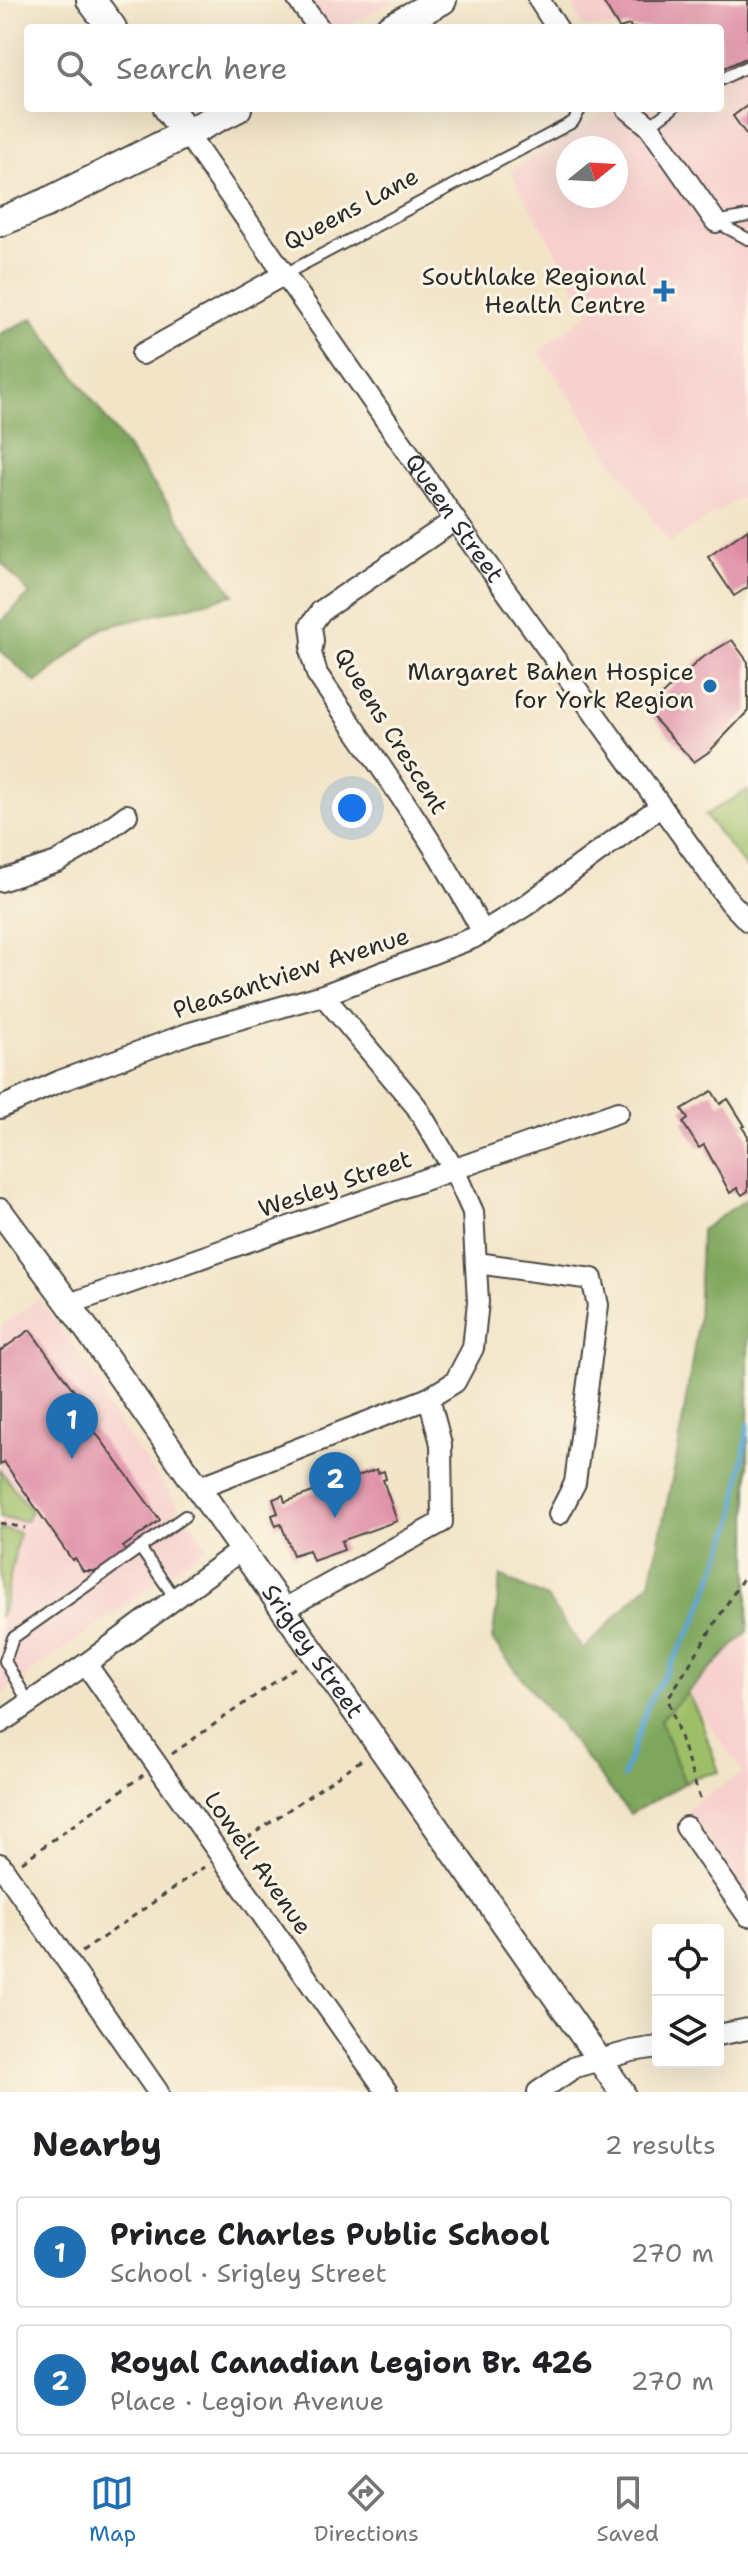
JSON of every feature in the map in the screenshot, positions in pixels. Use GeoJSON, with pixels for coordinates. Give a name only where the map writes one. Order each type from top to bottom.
{"type":"FeatureCollection","features":[{"type":"Feature","properties":{"kind":"main road"},"geometry":{"type":"LineString","coordinates":[[91,0],[109,24]]}},
{"type":"Feature","properties":{"kind":"main road"},"geometry":{"type":"LineString","coordinates":[[397,24],[442,0]]}},
{"type":"Feature","properties":{"kind":"main road","name":"Queen Street"},"geometry":{"type":"LineString","coordinates":[[171,112],[187,134]]}},
{"type":"Feature","properties":{"kind":"main road"},"geometry":{"type":"LineString","coordinates":[[0,222],[46,203],[229,112]]}},
{"type":"Feature","properties":{"kind":"street"},"geometry":{"type":"LineString","coordinates":[[298,0],[316,24]]}},
{"type":"Feature","properties":{"kind":"street"},"geometry":{"type":"LineString","coordinates":[[539,0],[554,24]]}},
{"type":"Feature","properties":{"kind":"street"},"geometry":{"type":"LineString","coordinates":[[632,112],[649,126],[716,222]]}},
{"type":"Feature","properties":{"kind":"street","name":"Queen Street"},"geometry":{"type":"LineString","coordinates":[[187,134],[455,520],[730,902],[748,921]]}},
{"type":"Feature","properties":{"kind":"street","name":"Queens Lane"},"geometry":{"type":"LineString","coordinates":[[142,354],[283,275]]}},
{"type":"Feature","properties":{"kind":"street","name":"Queens Crescent"},"geometry":{"type":"LineString","coordinates":[[455,520],[321,611],[311,625],[311,653],[317,674],[462,892],[483,933]]}},
{"type":"Feature","properties":{"kind":"street","name":"Pleasantview Avenue"},"geometry":{"type":"LineString","coordinates":[[0,1108],[60,1081],[190,1033],[323,995],[483,933],[525,906],[661,806]]}},
{"type":"Feature","properties":{"kind":"street"},"geometry":{"type":"LineString","coordinates":[[0,881],[57,862],[127,815]]}},
{"type":"Feature","properties":{"kind":"street"},"geometry":{"type":"LineString","coordinates":[[197,1488],[429,1398],[455,1382],[473,1348],[478,1302],[473,1212],[454,1170],[416,1106],[323,995]]}},
{"type":"Feature","properties":{"kind":"street","name":"Wesley Street"},"geometry":{"type":"LineString","coordinates":[[69,1304],[618,1112]]}},
{"type":"Feature","properties":{"kind":"street","name":"Srigley Street"},"geometry":{"type":"LineString","coordinates":[[4,1226],[69,1304],[622,2092]]}},
{"type":"Feature","properties":{"kind":"street"},"geometry":{"type":"LineString","coordinates":[[477,1263],[592,1279],[598,1305],[575,1483],[559,1514]]}},
{"type":"Feature","properties":{"kind":"street"},"geometry":{"type":"LineString","coordinates":[[282,1610],[442,1522],[441,1444],[429,1398]]}},
{"type":"Feature","properties":{"kind":"street"},"geometry":{"type":"LineString","coordinates":[[0,1723],[241,1550]]}},
{"type":"Feature","properties":{"kind":"street","name":"Lowell Avenue"},"geometry":{"type":"LineString","coordinates":[[86,1664],[387,2092]]}},
{"type":"Feature","properties":{"kind":"street"},"geometry":{"type":"LineString","coordinates":[[686,1827],[748,1916]]}},
{"type":"Feature","properties":{"kind":"street"},"geometry":{"type":"LineString","coordinates":[[0,1864],[158,2092]]}},
{"type":"Feature","properties":{"kind":"street"},"geometry":{"type":"LineString","coordinates":[[724,2034],[748,2029]]}},
{"type":"Feature","properties":{"kind":"street"},"geometry":{"type":"LineString","coordinates":[[538,2092],[575,2067],[652,2048]]}},
{"type":"Feature","properties":{"kind":"lane"},"geometry":{"type":"LineString","coordinates":[[724,78],[748,66]]}},
{"type":"Feature","properties":{"kind":"lane","name":"Queens Lane"},"geometry":{"type":"LineString","coordinates":[[283,275],[573,122],[579,112]]}},
{"type":"Feature","properties":{"kind":"lane"},"geometry":{"type":"LineString","coordinates":[[649,126],[668,112]]}},
{"type":"Feature","properties":{"kind":"lane"},"geometry":{"type":"LineString","coordinates":[[716,222],[748,216]]}},
{"type":"Feature","properties":{"kind":"lane"},"geometry":{"type":"LineString","coordinates":[[716,222],[748,239]]}},
{"type":"Feature","properties":{"kind":"lane"},"geometry":{"type":"LineString","coordinates":[[29,1703],[5,1661],[13,1638],[185,1516]]}},
{"type":"Feature","properties":{"kind":"lane"},"geometry":{"type":"LineString","coordinates":[[140,1548],[175,1598]]}},
{"type":"Feature","properties":{"kind":"path"},"geometry":{"type":"LineString","coordinates":[[0,1523],[25,1528]]}},
{"type":"Feature","properties":{"kind":"path"},"geometry":{"type":"LineString","coordinates":[[700,1799],[668,1699],[748,1570]]}},
{"type":"Feature","properties":{"kind":"shaded area"},"geometry":{"type":"Polygon","coordinates":[[[306,0],[396,0],[350,24],[323,24],[306,0]]]}},
{"type":"Feature","properties":{"kind":"shaded area","name":"Southlake Regional Health Centre"},"geometry":{"type":"Polygon","coordinates":[[[571,0],[748,0],[748,492],[669,543],[539,351],[590,312],[510,171],[556,143],[556,208],[628,208],[628,136],[567,136],[606,112],[724,112],[724,24],[581,24],[571,0]]]}},
{"type":"Feature","properties":{"kind":"shaded area"},"geometry":{"type":"Polygon","coordinates":[[[39,1299],[102,1386],[104,1403],[207,1546],[0,1695],[0,1328],[39,1299]]]}},
{"type":"Feature","properties":{"kind":"shaded area"},"geometry":{"type":"Polygon","coordinates":[[[748,1631],[748,1897],[687,1808],[743,1773],[687,1692],[748,1631]]]}},
{"type":"Feature","properties":{"kind":"green space"},"geometry":{"type":"Polygon","coordinates":[[[33,318],[234,595],[103,628],[36,683],[0,650],[0,622],[30,594],[0,561],[0,334],[33,318]]]}},
{"type":"Feature","properties":{"kind":"green space"},"geometry":{"type":"Polygon","coordinates":[[[748,790],[748,870],[705,815],[748,790]]]}},
{"type":"Feature","properties":{"kind":"green space"},"geometry":{"type":"Polygon","coordinates":[[[748,1198],[748,1631],[660,1720],[685,1783],[630,1814],[492,1640],[501,1576],[547,1598],[583,1650],[650,1582],[677,1456],[698,1323],[701,1230],[748,1198]]]}},
{"type":"Feature","properties":{"kind":"green space"},"geometry":{"type":"Polygon","coordinates":[[[0,1470],[31,1511],[26,1521],[0,1518],[0,1470]]]}},
{"type":"Feature","properties":{"kind":"green space"},"geometry":{"type":"Polygon","coordinates":[[[0,1529],[19,1532],[0,1617],[0,1529]]]}},
{"type":"Feature","properties":{"kind":"green space"},"geometry":{"type":"Polygon","coordinates":[[[687,1692],[700,1718],[719,1772],[695,1777],[685,1783],[660,1720],[687,1692]]]}},
{"type":"Feature","properties":{"kind":"building"},"geometry":{"type":"Polygon","coordinates":[[[602,0],[748,0],[748,57],[724,68],[724,24],[617,24],[602,0]]]}},
{"type":"Feature","properties":{"kind":"building"},"geometry":{"type":"Polygon","coordinates":[[[748,105],[748,137],[733,116],[748,105]]]}},
{"type":"Feature","properties":{"kind":"building"},"geometry":{"type":"Polygon","coordinates":[[[748,529],[748,587],[734,596],[708,557],[748,529]]]}},
{"type":"Feature","properties":{"kind":"building","name":"Margaret Bahen Hospice for York Region"},"geometry":{"type":"Polygon","coordinates":[[[732,640],[748,662],[748,711],[710,751],[694,762],[646,710],[700,659],[732,640]]]}},
{"type":"Feature","properties":{"kind":"building"},"geometry":{"type":"Polygon","coordinates":[[[712,1091],[720,1104],[728,1099],[748,1136],[748,1191],[742,1195],[737,1188],[730,1193],[704,1145],[699,1148],[683,1123],[688,1119],[682,1109],[712,1091]]]}},
{"type":"Feature","properties":{"kind":"building"},"geometry":{"type":"Polygon","coordinates":[[[30,1330],[85,1406],[80,1411],[160,1520],[123,1547],[127,1552],[101,1571],[83,1571],[75,1558],[72,1560],[4,1462],[0,1465],[0,1351],[30,1330]]]}},
{"type":"Feature","properties":{"kind":"building"},"geometry":{"type":"Polygon","coordinates":[[[377,1469],[378,1473],[384,1471],[386,1479],[383,1480],[397,1521],[341,1541],[344,1550],[313,1561],[309,1550],[293,1555],[281,1524],[276,1526],[272,1515],[278,1513],[273,1499],[283,1495],[285,1502],[377,1469]]]}},
{"type":"Feature","properties":{"kind":"waterway"},"geometry":{"type":"LineString","coordinates":[[623,1777],[649,1702],[696,1621],[734,1521],[748,1424]]}},
{"type":"Feature","properties":{"kind":"place","name":"Southlake Regional Health Centre"},"geometry":{"type":"Point","coordinates":[664,291]}},
{"type":"Feature","properties":{"kind":"place","name":"Margaret Bahen Hospice for York Region"},"geometry":{"type":"Point","coordinates":[710,686]}},
{"type":"Feature","properties":{"kind":"place","name":"Prince Charles Public School"},"geometry":{"type":"Point","coordinates":[72,1459]}},
{"type":"Feature","properties":{"kind":"place","name":"Royal Canadian Legion Br. 426"},"geometry":{"type":"Point","coordinates":[335,1518]}}]}
